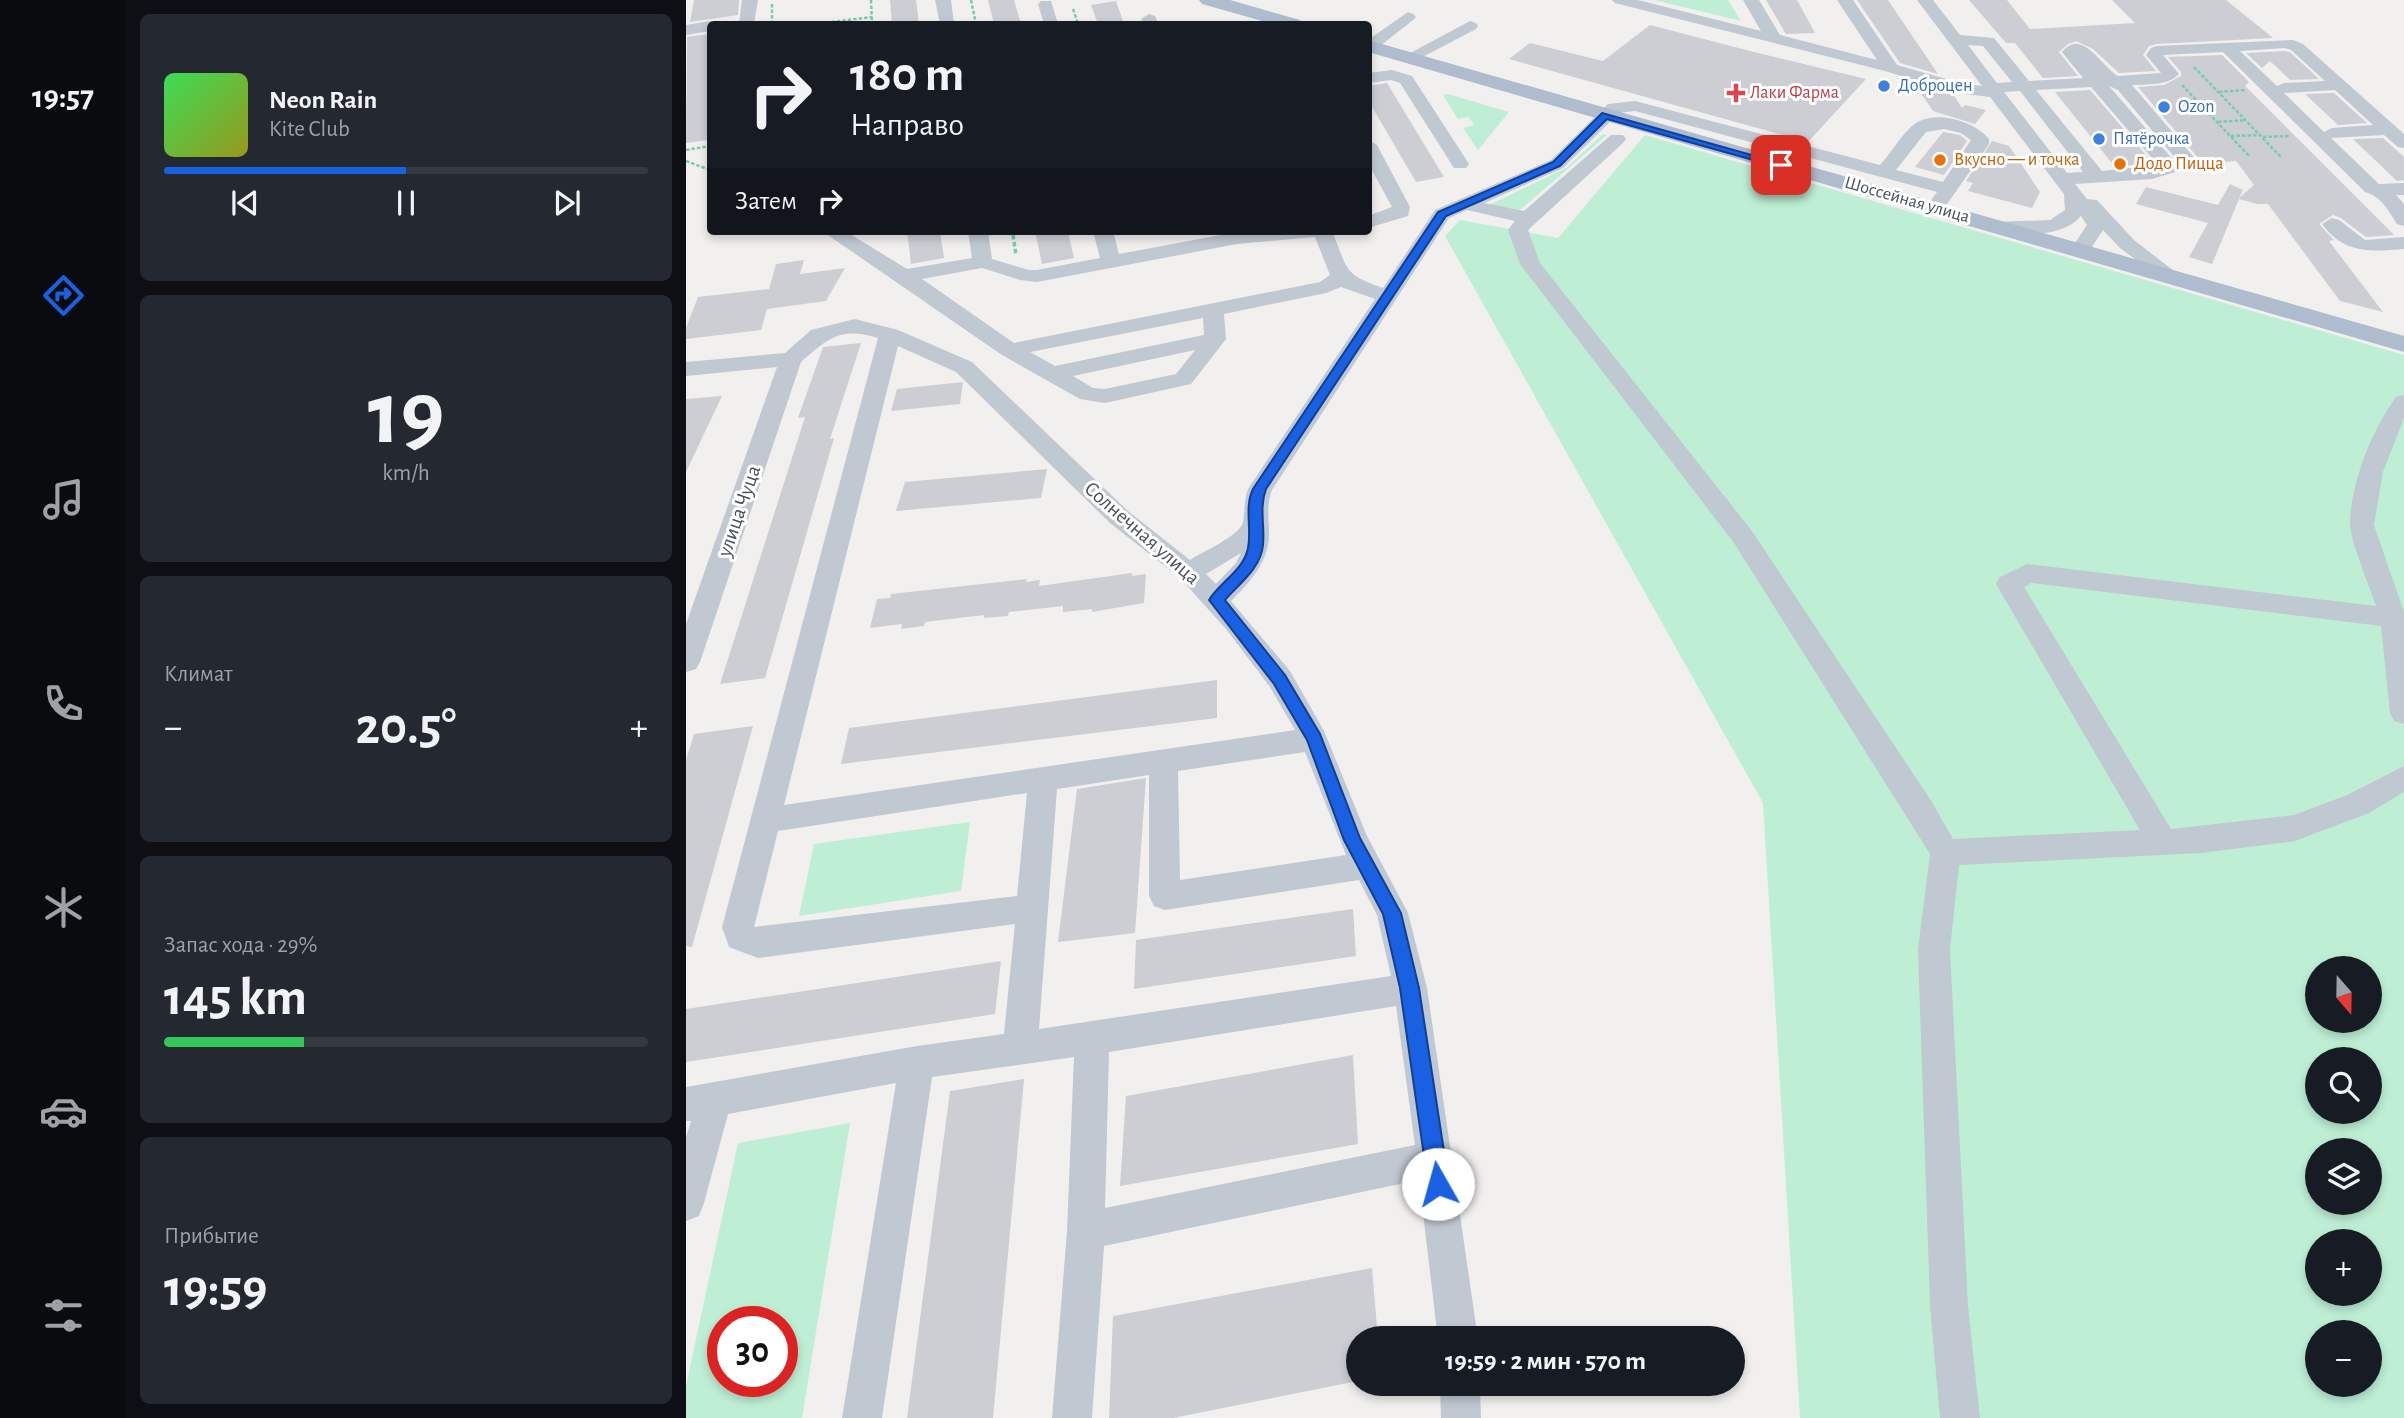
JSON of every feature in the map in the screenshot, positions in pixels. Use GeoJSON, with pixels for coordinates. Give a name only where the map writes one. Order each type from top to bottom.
{"type":"FeatureCollection","features":[{"type":"Feature","properties":{"kind":"main road"},"geometry":{"type":"LineString","coordinates":[[1209,0],[1282,21]]}},
{"type":"Feature","properties":{"kind":"main road","name":"Шоссейная улица"},"geometry":{"type":"LineString","coordinates":[[1372,48],[1611,127],[1868,175],[2001,226],[2404,344]]}},
{"type":"Feature","properties":{"kind":"street"},"geometry":{"type":"LineString","coordinates":[[745,21],[750,0]]}},
{"type":"Feature","properties":{"kind":"street"},"geometry":{"type":"LineString","coordinates":[[943,0],[946,21]]}},
{"type":"Feature","properties":{"kind":"street"},"geometry":{"type":"LineString","coordinates":[[1620,0],[1773,37],[1964,89],[1993,90],[2171,75],[2154,53],[2176,48],[2293,44],[2404,143]]}},
{"type":"Feature","properties":{"kind":"street"},"geometry":{"type":"LineString","coordinates":[[1751,0],[1773,37]]}},
{"type":"Feature","properties":{"kind":"street"},"geometry":{"type":"LineString","coordinates":[[1845,0],[1891,68]]}},
{"type":"Feature","properties":{"kind":"street"},"geometry":{"type":"LineString","coordinates":[[1925,0],[2096,225],[2081,249]]}},
{"type":"Feature","properties":{"kind":"street"},"geometry":{"type":"LineString","coordinates":[[1046,5],[1050,21]]}},
{"type":"Feature","properties":{"kind":"street"},"geometry":{"type":"LineString","coordinates":[[1372,45],[1408,17]]}},
{"type":"Feature","properties":{"kind":"street"},"geometry":{"type":"LineString","coordinates":[[686,30],[707,26]]}},
{"type":"Feature","properties":{"kind":"street"},"geometry":{"type":"LineString","coordinates":[[1409,58],[1470,26]]}},
{"type":"Feature","properties":{"kind":"street"},"geometry":{"type":"LineString","coordinates":[[1955,40],[1987,40],[2097,177]]}},
{"type":"Feature","properties":{"kind":"street"},"geometry":{"type":"LineString","coordinates":[[2232,45],[2284,88],[2392,190],[2394,203],[2404,220]]}},
{"type":"Feature","properties":{"kind":"street"},"geometry":{"type":"LineString","coordinates":[[2232,45],[2372,188],[2392,190]]}},
{"type":"Feature","properties":{"kind":"street"},"geometry":{"type":"LineString","coordinates":[[1372,78],[1392,75],[1406,80],[1460,164]]}},
{"type":"Feature","properties":{"kind":"street"},"geometry":{"type":"LineString","coordinates":[[2068,185],[2097,177],[2152,173],[2188,163],[2189,160],[2124,86],[2105,81]]}},
{"type":"Feature","properties":{"kind":"street"},"geometry":{"type":"LineString","coordinates":[[2284,88],[2339,85]]}},
{"type":"Feature","properties":{"kind":"street"},"geometry":{"type":"LineString","coordinates":[[1935,124],[1955,125],[1975,134],[1980,144],[1943,196],[1868,175],[1920,128],[1935,124]]}},
{"type":"Feature","properties":{"kind":"street"},"geometry":{"type":"LineString","coordinates":[[1216,600],[1251,562],[1256,547],[1256,498],[1260,489],[1442,214],[1556,164],[1611,127]]}},
{"type":"Feature","properties":{"kind":"street"},"geometry":{"type":"LineString","coordinates":[[1611,127],[1518,230],[1530,264],[1743,537],[1921,811],[1945,853],[1934,949],[1949,1306],[1960,1418]]}},
{"type":"Feature","properties":{"kind":"street"},"geometry":{"type":"LineString","coordinates":[[2332,133],[2389,130]]}},
{"type":"Feature","properties":{"kind":"street"},"geometry":{"type":"LineString","coordinates":[[1372,152],[1401,206],[1401,212],[1396,216],[1372,221]]}},
{"type":"Feature","properties":{"kind":"street"},"geometry":{"type":"LineString","coordinates":[[2001,226],[2051,226],[2065,222],[2076,211],[2068,185]]}},
{"type":"Feature","properties":{"kind":"street"},"geometry":{"type":"LineString","coordinates":[[2068,185],[2098,209],[2127,244],[2169,275]]}},
{"type":"Feature","properties":{"kind":"street"},"geometry":{"type":"LineString","coordinates":[[1464,204],[1528,218]]}},
{"type":"Feature","properties":{"kind":"street"},"geometry":{"type":"LineString","coordinates":[[2332,224],[2348,241],[2357,246],[2404,243]]}},
{"type":"Feature","properties":{"kind":"street"},"geometry":{"type":"LineString","coordinates":[[838,235],[904,276],[1010,350],[1088,394],[1105,396],[1184,379],[1215,339],[1213,310]]}},
{"type":"Feature","properties":{"kind":"street"},"geometry":{"type":"LineString","coordinates":[[979,235],[983,262]]}},
{"type":"Feature","properties":{"kind":"street"},"geometry":{"type":"LineString","coordinates":[[1104,235],[1111,261]]}},
{"type":"Feature","properties":{"kind":"street"},"geometry":{"type":"LineString","coordinates":[[904,276],[983,262],[1027,276],[1230,235]]}},
{"type":"Feature","properties":{"kind":"street"},"geometry":{"type":"LineString","coordinates":[[1322,235],[1340,275],[1349,283],[1386,296]]}},
{"type":"Feature","properties":{"kind":"street"},"geometry":{"type":"LineString","coordinates":[[1010,350],[1326,287],[1340,275]]}},
{"type":"Feature","properties":{"kind":"street","name":"Солнечная улица"},"geometry":{"type":"LineString","coordinates":[[791,359],[820,335],[855,325],[890,335],[964,367],[1119,517],[1189,572],[1216,600],[1280,679],[1314,739],[1365,866],[1392,913],[1410,988],[1456,1326]]}},
{"type":"Feature","properties":{"kind":"street"},"geometry":{"type":"LineString","coordinates":[[890,335],[738,927],[740,937],[758,943],[1033,908]]}},
{"type":"Feature","properties":{"kind":"street"},"geometry":{"type":"LineString","coordinates":[[1052,373],[1215,339]]}},
{"type":"Feature","properties":{"kind":"street"},"geometry":{"type":"LineString","coordinates":[[686,369],[791,359]]}},
{"type":"Feature","properties":{"kind":"street","name":"улица Чуца"},"geometry":{"type":"LineString","coordinates":[[686,662],[791,359]]}},
{"type":"Feature","properties":{"kind":"street"},"geometry":{"type":"LineString","coordinates":[[2404,402],[2392,419],[2371,472],[2362,525],[2393,618],[2404,713]]}},
{"type":"Feature","properties":{"kind":"street"},"geometry":{"type":"LineString","coordinates":[[1189,572],[1245,539],[1256,526]]}},
{"type":"Feature","properties":{"kind":"street"},"geometry":{"type":"LineString","coordinates":[[2164,842],[2009,584],[2027,573],[2393,618]]}},
{"type":"Feature","properties":{"kind":"street"},"geometry":{"type":"LineString","coordinates":[[765,820],[1314,739]]}},
{"type":"Feature","properties":{"kind":"street"},"geometry":{"type":"LineString","coordinates":[[1163,761],[1165,896],[1365,866]]}},
{"type":"Feature","properties":{"kind":"street"},"geometry":{"type":"LineString","coordinates":[[1945,853],[2202,840],[2295,828],[2358,804],[2404,778]]}},
{"type":"Feature","properties":{"kind":"street"},"geometry":{"type":"LineString","coordinates":[[1020,1050],[1043,779]]}},
{"type":"Feature","properties":{"kind":"street"},"geometry":{"type":"LineString","coordinates":[[686,1203],[700,1102],[917,1063],[1020,1050],[1410,988]]}},
{"type":"Feature","properties":{"kind":"street"},"geometry":{"type":"LineString","coordinates":[[1072,1418],[1086,1231],[1092,1038]]}},
{"type":"Feature","properties":{"kind":"street"},"geometry":{"type":"LineString","coordinates":[[862,1418],[917,1063]]}},
{"type":"Feature","properties":{"kind":"street"},"geometry":{"type":"LineString","coordinates":[[1086,1231],[1435,1159]]}},
{"type":"Feature","properties":{"kind":"street"},"geometry":{"type":"LineString","coordinates":[[1460,1396],[1461,1418]]}},
{"type":"Feature","properties":{"kind":"path"},"geometry":{"type":"LineString","coordinates":[[772,0],[772,21]]}},
{"type":"Feature","properties":{"kind":"path"},"geometry":{"type":"LineString","coordinates":[[871,0],[872,21]]}},
{"type":"Feature","properties":{"kind":"path"},"geometry":{"type":"LineString","coordinates":[[971,0],[975,21]]}},
{"type":"Feature","properties":{"kind":"path"},"geometry":{"type":"LineString","coordinates":[[1073,9],[1077,21]]}},
{"type":"Feature","properties":{"kind":"path"},"geometry":{"type":"LineString","coordinates":[[836,21],[872,16]]}},
{"type":"Feature","properties":{"kind":"path"},"geometry":{"type":"LineString","coordinates":[[2176,48],[2282,158]]}},
{"type":"Feature","properties":{"kind":"path"},"geometry":{"type":"LineString","coordinates":[[2176,79],[2249,157]]}},
{"type":"Feature","properties":{"kind":"path"},"geometry":{"type":"LineString","coordinates":[[2217,122],[2246,120]]}},
{"type":"Feature","properties":{"kind":"path"},"geometry":{"type":"LineString","coordinates":[[2230,136],[2260,135]]}},
{"type":"Feature","properties":{"kind":"path"},"geometry":{"type":"LineString","coordinates":[[686,150],[707,146]]}},
{"type":"Feature","properties":{"kind":"path"},"geometry":{"type":"LineString","coordinates":[[686,161],[707,169]]}},
{"type":"Feature","properties":{"kind":"green space"},"geometry":{"type":"Polygon","coordinates":[[[1654,0],[1728,0],[1741,21],[1654,0]]]}},
{"type":"Feature","properties":{"kind":"green space"},"geometry":{"type":"Polygon","coordinates":[[[1448,94],[1509,112],[1478,150],[1463,128],[1474,125],[1469,117],[1458,119],[1443,95],[1448,94]]]}},
{"type":"Feature","properties":{"kind":"green space"},"geometry":{"type":"Polygon","coordinates":[[[1603,134],[1607,135],[1520,210],[1489,205],[1566,168],[1603,134]]]}},
{"type":"Feature","properties":{"kind":"green space"},"geometry":{"type":"Polygon","coordinates":[[[1645,135],[2404,355],[2404,1418],[1800,1418],[1763,803],[1445,236],[1460,220],[1558,238],[1645,135]]]}},
{"type":"Feature","properties":{"kind":"green space"},"geometry":{"type":"Polygon","coordinates":[[[970,822],[961,891],[799,916],[814,844],[970,822]]]}},
{"type":"Feature","properties":{"kind":"green space"},"geometry":{"type":"Polygon","coordinates":[[[850,1123],[802,1418],[686,1418],[686,1386],[738,1143],[850,1123]]]}},
{"type":"Feature","properties":{"kind":"building"},"geometry":{"type":"Polygon","coordinates":[[[694,0],[739,0],[738,15],[690,22],[694,0]]]}},
{"type":"Feature","properties":{"kind":"building"},"geometry":{"type":"Polygon","coordinates":[[[890,0],[916,0],[919,21],[892,21],[890,0]]]}},
{"type":"Feature","properties":{"kind":"building"},"geometry":{"type":"Polygon","coordinates":[[[988,0],[1014,0],[1020,21],[993,21],[988,0]]]}},
{"type":"Feature","properties":{"kind":"building"},"geometry":{"type":"Polygon","coordinates":[[[1766,0],[1797,0],[1815,33],[1786,34],[1766,0]]]}},
{"type":"Feature","properties":{"kind":"building"},"geometry":{"type":"Polygon","coordinates":[[[1857,0],[1888,0],[1938,74],[1900,63],[1857,0]]]}},
{"type":"Feature","properties":{"kind":"building"},"geometry":{"type":"Polygon","coordinates":[[[1969,0],[2007,0],[2030,29],[2135,23],[2112,0],[2226,0],[2273,38],[2156,44],[2149,46],[2143,55],[2156,71],[2119,73],[2093,49],[2076,41],[2059,52],[2078,76],[2043,78],[2015,43],[2006,43],[1969,0]]]}},
{"type":"Feature","properties":{"kind":"building"},"geometry":{"type":"Polygon","coordinates":[[[1116,1],[1123,21],[1097,21],[1091,5],[1116,1]]]}},
{"type":"Feature","properties":{"kind":"building"},"geometry":{"type":"Polygon","coordinates":[[[1650,25],[1866,79],[1808,142],[1509,59],[1530,43],[1603,61],[1650,25]]]}},
{"type":"Feature","properties":{"kind":"building"},"geometry":{"type":"Polygon","coordinates":[[[707,34],[707,140],[686,143],[687,37],[707,34]]]}},
{"type":"Feature","properties":{"kind":"building"},"geometry":{"type":"Polygon","coordinates":[[[2290,52],[2319,79],[2290,80],[2270,61],[2262,68],[2246,53],[2290,52]]]}},
{"type":"Feature","properties":{"kind":"building"},"geometry":{"type":"Polygon","coordinates":[[[2222,55],[2249,82],[2245,86],[2394,235],[2366,237],[2333,215],[2319,224],[2334,240],[2329,241],[2383,312],[2340,301],[2268,204],[2239,199],[2212,264],[2189,257],[2208,223],[2136,204],[2146,187],[2218,205],[2230,184],[2243,190],[2239,198],[2254,185],[2236,161],[2200,164],[2200,160],[2138,87],[2164,85],[2181,76],[2181,72],[2168,57],[2222,55]]]}},
{"type":"Feature","properties":{"kind":"building"},"geometry":{"type":"Polygon","coordinates":[[[1913,82],[1953,94],[1962,108],[1965,105],[1986,110],[1975,124],[1933,111],[1913,82]]]}},
{"type":"Feature","properties":{"kind":"building"},"geometry":{"type":"Polygon","coordinates":[[[1387,83],[1444,177],[1416,182],[1372,107],[1372,85],[1387,83]]]}},
{"type":"Feature","properties":{"kind":"building"},"geometry":{"type":"Polygon","coordinates":[[[2090,90],[2153,163],[2115,167],[2055,92],[2090,90]]]}},
{"type":"Feature","properties":{"kind":"building"},"geometry":{"type":"Polygon","coordinates":[[[2334,93],[2367,123],[2338,125],[2305,94],[2334,93]]]}},
{"type":"Feature","properties":{"kind":"building","name":"Вкусно — и точка"},"geometry":{"type":"Polygon","coordinates":[[[1943,132],[1960,135],[1967,141],[1944,175],[1915,167],[1943,132]]]}},
{"type":"Feature","properties":{"kind":"building"},"geometry":{"type":"Polygon","coordinates":[[[2383,138],[2404,157],[2404,180],[2397,181],[2353,139],[2383,138]]]}},
{"type":"Feature","properties":{"kind":"building"},"geometry":{"type":"Polygon","coordinates":[[[1992,141],[2009,146],[2040,192],[2032,208],[1968,191],[1973,183],[1966,181],[1992,141]]]}},
{"type":"Feature","properties":{"kind":"building"},"geometry":{"type":"Polygon","coordinates":[[[907,235],[941,235],[944,258],[911,264],[907,235]]]}},
{"type":"Feature","properties":{"kind":"building"},"geometry":{"type":"Polygon","coordinates":[[[1036,235],[1069,235],[1074,258],[1042,264],[1036,235]]]}},
{"type":"Feature","properties":{"kind":"building"},"geometry":{"type":"Polygon","coordinates":[[[804,260],[800,274],[845,268],[826,301],[767,309],[761,330],[686,339],[686,328],[698,297],[769,289],[776,264],[804,260]]]}},
{"type":"Feature","properties":{"kind":"building"},"geometry":{"type":"Polygon","coordinates":[[[861,343],[830,439],[834,438],[765,678],[720,684],[805,417],[798,418],[823,347],[861,343]]]}},
{"type":"Feature","properties":{"kind":"building"},"geometry":{"type":"Polygon","coordinates":[[[963,382],[960,404],[891,411],[897,389],[963,382]]]}},
{"type":"Feature","properties":{"kind":"building"},"geometry":{"type":"Polygon","coordinates":[[[722,396],[686,472],[686,399],[722,396]]]}},
{"type":"Feature","properties":{"kind":"building"},"geometry":{"type":"Polygon","coordinates":[[[1047,469],[1041,498],[896,511],[905,482],[1047,469]]]}},
{"type":"Feature","properties":{"kind":"building"},"geometry":{"type":"Polygon","coordinates":[[[1132,573],[1132,576],[1146,574],[1144,603],[1092,612],[1092,609],[1063,612],[1063,606],[1009,612],[1008,616],[984,618],[984,615],[925,622],[924,626],[901,629],[902,624],[870,628],[877,599],[890,598],[891,594],[1027,579],[1026,582],[1040,580],[1039,586],[1132,573]]]}},
{"type":"Feature","properties":{"kind":"building"},"geometry":{"type":"Polygon","coordinates":[[[1217,680],[1217,718],[841,764],[849,728],[1217,680]]]}},
{"type":"Feature","properties":{"kind":"building"},"geometry":{"type":"Polygon","coordinates":[[[753,726],[692,947],[686,946],[686,760],[694,734],[753,726]]]}},
{"type":"Feature","properties":{"kind":"building"},"geometry":{"type":"Polygon","coordinates":[[[1146,778],[1135,933],[1058,942],[1077,789],[1146,778]]]}},
{"type":"Feature","properties":{"kind":"building"},"geometry":{"type":"Polygon","coordinates":[[[1353,909],[1356,956],[1134,989],[1136,940],[1353,909]]]}},
{"type":"Feature","properties":{"kind":"building"},"geometry":{"type":"Polygon","coordinates":[[[1001,961],[995,1014],[686,1062],[686,1009],[1001,961]]]}},
{"type":"Feature","properties":{"kind":"building"},"geometry":{"type":"Polygon","coordinates":[[[1353,1055],[1358,1144],[1120,1186],[1126,1096],[1353,1055]]]}},
{"type":"Feature","properties":{"kind":"building"},"geometry":{"type":"Polygon","coordinates":[[[1024,1079],[993,1418],[907,1418],[950,1091],[1024,1079]]]}},
{"type":"Feature","properties":{"kind":"building"},"geometry":{"type":"Polygon","coordinates":[[[1372,1268],[1377,1326],[1346,1326],[1346,1383],[1173,1418],[1109,1418],[1113,1316],[1372,1268]]]}},
{"type":"Feature","properties":{"kind":"place","name":"Доброцен"},"geometry":{"type":"Point","coordinates":[1884,86]}},
{"type":"Feature","properties":{"kind":"place","name":"Лаки Фарма"},"geometry":{"type":"Point","coordinates":[1736,93]}},
{"type":"Feature","properties":{"kind":"place","name":"Ozon"},"geometry":{"type":"Point","coordinates":[2164,107]}},
{"type":"Feature","properties":{"kind":"place","name":"Пятёрочка"},"geometry":{"type":"Point","coordinates":[2099,139]}},
{"type":"Feature","properties":{"kind":"place","name":"Вкусно — и точка"},"geometry":{"type":"Point","coordinates":[1940,160]}},
{"type":"Feature","properties":{"kind":"place","name":"Додо Пицца"},"geometry":{"type":"Point","coordinates":[2120,164]}},
{"type":"Feature","properties":{"kind":"route"},"geometry":{"type":"LineString","coordinates":[[1438,1184],[1410,988],[1392,913],[1353,840],[1314,739],[1280,679],[1216,600],[1251,562],[1256,547],[1256,498],[1260,489],[1442,214],[1556,164],[1605,116],[1781,165]]}}]}
